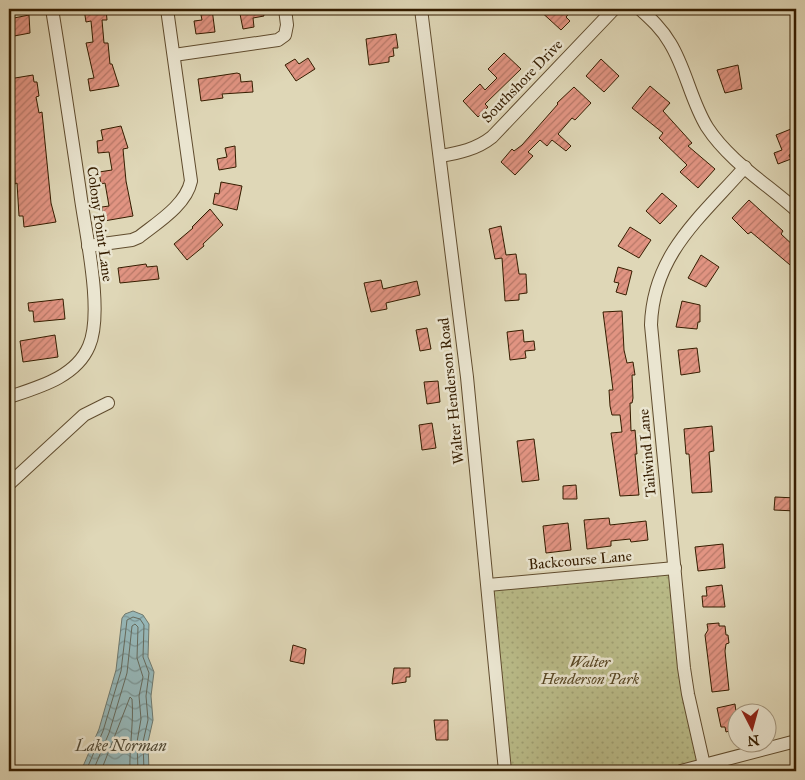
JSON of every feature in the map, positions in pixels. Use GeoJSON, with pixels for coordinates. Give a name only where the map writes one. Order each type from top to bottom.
{"type":"FeatureCollection","features":[{"type":"Feature","properties":{"kind":"street","name":"Colony Point Lane"},"geometry":{"type":"LineString","coordinates":[[9,397],[62,376],[83,358],[90,346],[95,326],[88,246],[52,9]]}},
{"type":"Feature","properties":{"kind":"street"},"geometry":{"type":"LineString","coordinates":[[88,246],[132,240],[139,237],[184,198],[190,188],[191,180],[166,9]]}},
{"type":"Feature","properties":{"kind":"street"},"geometry":{"type":"LineString","coordinates":[[174,55],[278,40],[286,35],[285,9]]}},
{"type":"Feature","properties":{"kind":"street","name":"Walter Henderson Road"},"geometry":{"type":"LineString","coordinates":[[421,9],[467,377],[505,771]]}},
{"type":"Feature","properties":{"kind":"street","name":"Southshore Drive"},"geometry":{"type":"LineString","coordinates":[[440,156],[482,145],[492,137],[614,9]]}},
{"type":"Feature","properties":{"kind":"street"},"geometry":{"type":"LineString","coordinates":[[640,9],[653,21],[670,42],[707,127],[745,168],[796,210]]}},
{"type":"Feature","properties":{"kind":"street","name":"Tailwind Lane"},"geometry":{"type":"LineString","coordinates":[[704,765],[688,694],[651,325],[654,293],[670,254],[745,168]]}},
{"type":"Feature","properties":{"kind":"street"},"geometry":{"type":"LineString","coordinates":[[9,484],[84,415],[108,403]]}},
{"type":"Feature","properties":{"kind":"street","name":"Backcourse Lane"},"geometry":{"type":"LineString","coordinates":[[488,585],[675,568]]}},
{"type":"Feature","properties":{"kind":"street"},"geometry":{"type":"LineString","coordinates":[[682,771],[796,741]]}},
{"type":"Feature","properties":{"kind":"green space","name":"Walter Henderson Park"},"geometry":{"type":"Polygon","coordinates":[[[674,569],[703,765],[679,771],[505,771],[488,586],[674,569]]]}},
{"type":"Feature","properties":{"kind":"water","name":"Lake Norman"},"geometry":{"type":"Polygon","coordinates":[[[133,611],[143,615],[149,624],[148,657],[154,672],[151,696],[153,720],[148,742],[149,771],[81,771],[99,729],[116,670],[122,618],[125,614],[133,611]]]}},
{"type":"Feature","properties":{"kind":"building"},"geometry":{"type":"Polygon","coordinates":[[[84,9],[106,9],[107,20],[102,20],[104,43],[108,43],[110,64],[112,64],[119,86],[90,91],[88,79],[94,78],[86,43],[93,42],[91,21],[86,22],[84,9]]]}},
{"type":"Feature","properties":{"kind":"building"},"geometry":{"type":"Polygon","coordinates":[[[212,9],[215,32],[196,34],[194,21],[202,20],[200,10],[212,9]]]}},
{"type":"Feature","properties":{"kind":"building"},"geometry":{"type":"Polygon","coordinates":[[[239,9],[262,9],[264,16],[253,18],[254,27],[243,29],[239,9]]]}},
{"type":"Feature","properties":{"kind":"building"},"geometry":{"type":"Polygon","coordinates":[[[538,9],[573,9],[566,17],[570,21],[561,30],[538,9]]]}},
{"type":"Feature","properties":{"kind":"building"},"geometry":{"type":"Polygon","coordinates":[[[29,15],[30,33],[9,37],[9,19],[29,15]]]}},
{"type":"Feature","properties":{"kind":"building"},"geometry":{"type":"Polygon","coordinates":[[[396,34],[398,48],[393,48],[394,56],[389,57],[389,62],[369,65],[366,39],[396,34]]]}},
{"type":"Feature","properties":{"kind":"building"},"geometry":{"type":"Polygon","coordinates":[[[504,53],[521,69],[485,104],[488,107],[478,117],[463,101],[480,84],[485,90],[497,78],[488,69],[504,53]]]}},
{"type":"Feature","properties":{"kind":"building"},"geometry":{"type":"Polygon","coordinates":[[[308,58],[315,69],[296,81],[285,65],[295,59],[299,64],[308,58]]]}},
{"type":"Feature","properties":{"kind":"building"},"geometry":{"type":"Polygon","coordinates":[[[601,59],[619,76],[604,92],[586,76],[601,59]]]}},
{"type":"Feature","properties":{"kind":"building"},"geometry":{"type":"Polygon","coordinates":[[[738,65],[742,89],[725,93],[717,70],[738,65]]]}},
{"type":"Feature","properties":{"kind":"building"},"geometry":{"type":"Polygon","coordinates":[[[240,74],[241,82],[252,81],[253,92],[222,94],[223,98],[201,101],[198,79],[240,74]]]}},
{"type":"Feature","properties":{"kind":"building"},"geometry":{"type":"Polygon","coordinates":[[[33,75],[34,82],[37,82],[39,96],[36,97],[39,113],[42,112],[51,203],[56,222],[24,227],[23,216],[19,216],[17,183],[15,184],[14,143],[9,124],[9,79],[33,75]]]}},
{"type":"Feature","properties":{"kind":"building"},"geometry":{"type":"Polygon","coordinates":[[[650,86],[670,103],[663,111],[692,143],[688,146],[715,169],[698,188],[680,172],[687,165],[659,138],[663,133],[632,108],[650,86]]]}},
{"type":"Feature","properties":{"kind":"building"},"geometry":{"type":"Polygon","coordinates":[[[574,87],[591,103],[575,120],[572,118],[558,134],[571,146],[566,151],[552,140],[547,146],[540,140],[528,152],[533,156],[515,175],[501,162],[512,149],[514,151],[522,145],[557,103],[574,87]]]}},
{"type":"Feature","properties":{"kind":"building"},"geometry":{"type":"Polygon","coordinates":[[[121,126],[128,148],[123,149],[126,181],[133,216],[104,221],[102,207],[109,206],[105,183],[101,184],[99,172],[112,170],[109,152],[98,153],[97,141],[103,140],[101,130],[121,126]]]}},
{"type":"Feature","properties":{"kind":"building"},"geometry":{"type":"Polygon","coordinates":[[[796,127],[796,152],[789,155],[791,159],[778,164],[774,153],[782,150],[776,135],[796,127]]]}},
{"type":"Feature","properties":{"kind":"building"},"geometry":{"type":"Polygon","coordinates":[[[235,146],[236,167],[219,170],[217,159],[227,157],[225,148],[235,146]]]}},
{"type":"Feature","properties":{"kind":"building"},"geometry":{"type":"Polygon","coordinates":[[[221,182],[242,186],[237,210],[213,204],[215,193],[219,194],[221,182]]]}},
{"type":"Feature","properties":{"kind":"building"},"geometry":{"type":"Polygon","coordinates":[[[662,193],[677,206],[660,224],[646,211],[662,193]]]}},
{"type":"Feature","properties":{"kind":"building"},"geometry":{"type":"Polygon","coordinates":[[[749,200],[783,231],[781,234],[796,248],[796,270],[751,232],[748,234],[732,218],[749,200]]]}},
{"type":"Feature","properties":{"kind":"building"},"geometry":{"type":"Polygon","coordinates":[[[210,209],[223,225],[203,244],[204,246],[187,260],[174,244],[193,228],[210,209]]]}},
{"type":"Feature","properties":{"kind":"building"},"geometry":{"type":"Polygon","coordinates":[[[501,226],[506,255],[516,254],[519,274],[526,274],[527,293],[519,294],[519,300],[505,301],[502,258],[495,259],[489,229],[501,226]]]}},
{"type":"Feature","properties":{"kind":"building"},"geometry":{"type":"Polygon","coordinates":[[[630,227],[651,240],[639,258],[618,246],[630,227]]]}},
{"type":"Feature","properties":{"kind":"building"},"geometry":{"type":"Polygon","coordinates":[[[701,255],[719,267],[706,287],[688,278],[701,255]]]}},
{"type":"Feature","properties":{"kind":"building"},"geometry":{"type":"Polygon","coordinates":[[[146,264],[147,267],[157,266],[159,279],[120,283],[118,268],[146,264]]]}},
{"type":"Feature","properties":{"kind":"building"},"geometry":{"type":"Polygon","coordinates":[[[618,267],[632,271],[626,295],[616,292],[619,283],[614,282],[618,267]]]}},
{"type":"Feature","properties":{"kind":"building"},"geometry":{"type":"Polygon","coordinates":[[[381,280],[383,289],[417,281],[420,295],[386,303],[387,309],[371,312],[364,283],[381,280]]]}},
{"type":"Feature","properties":{"kind":"building"},"geometry":{"type":"Polygon","coordinates":[[[63,299],[65,319],[34,322],[33,311],[29,311],[28,303],[63,299]]]}},
{"type":"Feature","properties":{"kind":"building"},"geometry":{"type":"Polygon","coordinates":[[[682,301],[700,305],[700,322],[698,322],[697,329],[676,327],[682,301]]]}},
{"type":"Feature","properties":{"kind":"building"},"geometry":{"type":"Polygon","coordinates":[[[622,311],[624,350],[627,363],[633,362],[635,375],[632,375],[633,398],[632,403],[630,403],[631,431],[635,430],[639,495],[620,496],[611,433],[622,432],[620,415],[612,415],[610,406],[609,390],[613,390],[603,312],[622,311]]]}},
{"type":"Feature","properties":{"kind":"building"},"geometry":{"type":"Polygon","coordinates":[[[427,328],[431,349],[420,351],[416,330],[427,328]]]}},
{"type":"Feature","properties":{"kind":"building"},"geometry":{"type":"Polygon","coordinates":[[[523,330],[524,342],[534,341],[535,350],[525,351],[526,358],[510,360],[507,332],[523,330]]]}},
{"type":"Feature","properties":{"kind":"building"},"geometry":{"type":"Polygon","coordinates":[[[55,335],[58,357],[23,362],[20,341],[55,335]]]}},
{"type":"Feature","properties":{"kind":"building"},"geometry":{"type":"Polygon","coordinates":[[[697,348],[700,372],[681,375],[678,350],[697,348]]]}},
{"type":"Feature","properties":{"kind":"building"},"geometry":{"type":"Polygon","coordinates":[[[438,381],[440,402],[427,404],[424,382],[438,381]]]}},
{"type":"Feature","properties":{"kind":"building"},"geometry":{"type":"Polygon","coordinates":[[[432,423],[436,448],[422,450],[419,425],[432,423]]]}},
{"type":"Feature","properties":{"kind":"building"},"geometry":{"type":"Polygon","coordinates":[[[712,426],[714,451],[709,452],[712,492],[692,493],[689,454],[686,454],[684,429],[712,426]]]}},
{"type":"Feature","properties":{"kind":"building"},"geometry":{"type":"Polygon","coordinates":[[[534,439],[539,480],[522,482],[517,441],[534,439]]]}},
{"type":"Feature","properties":{"kind":"building"},"geometry":{"type":"Polygon","coordinates":[[[576,485],[577,499],[563,499],[563,486],[576,485]]]}},
{"type":"Feature","properties":{"kind":"building"},"geometry":{"type":"Polygon","coordinates":[[[775,497],[796,498],[796,511],[774,510],[775,497]]]}},
{"type":"Feature","properties":{"kind":"building"},"geometry":{"type":"Polygon","coordinates":[[[609,518],[610,525],[646,521],[648,540],[631,542],[630,539],[611,541],[611,546],[587,549],[584,520],[609,518]]]}},
{"type":"Feature","properties":{"kind":"building"},"geometry":{"type":"Polygon","coordinates":[[[568,523],[571,550],[546,553],[543,526],[568,523]]]}},
{"type":"Feature","properties":{"kind":"building"},"geometry":{"type":"Polygon","coordinates":[[[723,544],[725,568],[698,571],[695,547],[723,544]]]}},
{"type":"Feature","properties":{"kind":"building"},"geometry":{"type":"Polygon","coordinates":[[[722,585],[725,607],[703,607],[702,596],[707,596],[706,587],[722,585]]]}},
{"type":"Feature","properties":{"kind":"building"},"geometry":{"type":"Polygon","coordinates":[[[719,623],[719,626],[725,626],[726,635],[728,635],[729,643],[726,644],[725,651],[729,690],[712,692],[705,635],[708,630],[707,624],[719,623]]]}},
{"type":"Feature","properties":{"kind":"building"},"geometry":{"type":"Polygon","coordinates":[[[293,645],[306,649],[304,664],[290,661],[293,645]]]}},
{"type":"Feature","properties":{"kind":"building"},"geometry":{"type":"Polygon","coordinates":[[[394,668],[410,668],[410,677],[406,677],[406,682],[392,684],[394,668]]]}},
{"type":"Feature","properties":{"kind":"building"},"geometry":{"type":"Polygon","coordinates":[[[728,706],[728,731],[726,732],[725,727],[721,727],[717,708],[728,706]]]}},
{"type":"Feature","properties":{"kind":"building"},"geometry":{"type":"Polygon","coordinates":[[[434,720],[448,720],[448,740],[436,740],[434,720]]]}}]}
